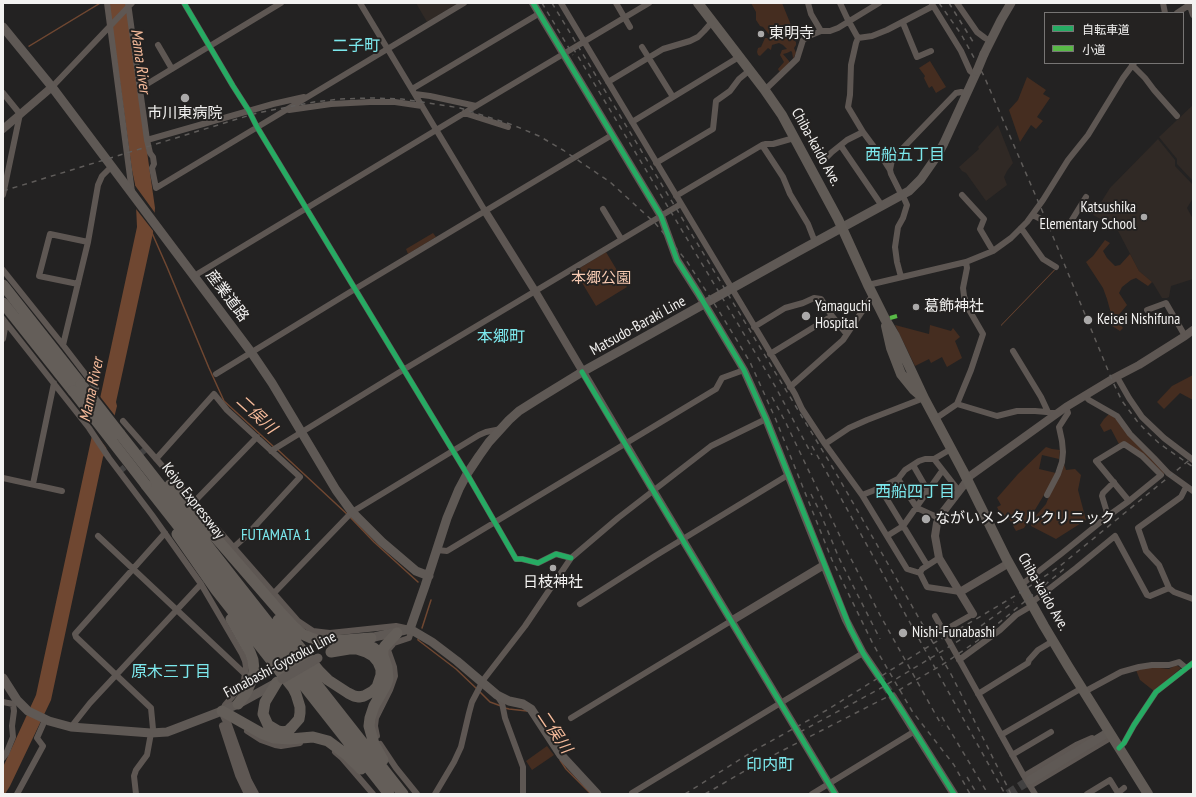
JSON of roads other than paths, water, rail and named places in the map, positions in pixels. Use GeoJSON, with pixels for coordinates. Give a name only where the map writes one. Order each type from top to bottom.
{"type":"FeatureCollection","features":[{"type":"Feature","properties":{"kind":"highway","name":"Chiba-kaido Ave."},"geometry":{"type":"LineString","coordinates":[[698,3],[750,70],[782,116],[842,228],[885,319],[890,348],[901,374],[914,390],[924,398],[1008,563],[1053,641],[1148,794]]}},
{"type":"Feature","properties":{"kind":"highway","name":"Keiyo Expressway"},"geometry":{"type":"LineString","coordinates":[[3,285],[146,485],[389,794]]}},
{"type":"Feature","properties":{"kind":"highway","name":"Keiyo Expressway"},"geometry":{"type":"LineString","coordinates":[[3,303],[77,388],[120,434],[403,794]]}},
{"type":"Feature","properties":{"kind":"highway"},"geometry":{"type":"LineString","coordinates":[[120,434],[142,454],[281,613],[302,634],[321,641],[371,638]]}},
{"type":"Feature","properties":{"kind":"highway"},"geometry":{"type":"LineString","coordinates":[[146,485],[157,505],[216,590],[293,688],[300,707],[300,713],[292,728],[283,732],[278,731],[268,725],[264,720],[263,714],[265,702],[280,680]]}},
{"type":"Feature","properties":{"kind":"highway"},"geometry":{"type":"LineString","coordinates":[[208,529],[272,612],[319,671],[328,680],[344,691],[359,697],[364,696],[377,687],[381,675],[381,669],[373,656],[358,649],[331,652]]}},
{"type":"Feature","properties":{"kind":"highway"},"geometry":{"type":"LineString","coordinates":[[216,590],[253,660],[253,677],[246,693],[238,704]]}},
{"type":"Feature","properties":{"kind":"highway"},"geometry":{"type":"LineString","coordinates":[[383,656],[384,646],[397,633]]}},
{"type":"Feature","properties":{"kind":"highway"},"geometry":{"type":"LineString","coordinates":[[346,645],[361,644],[371,646],[378,650],[383,656],[387,667],[388,679],[386,686],[374,706],[369,726],[374,744],[381,758],[402,784],[408,794]]}},
{"type":"Feature","properties":{"kind":"highway"},"geometry":{"type":"LineString","coordinates":[[222,711],[261,733],[274,738],[290,739],[314,737],[328,741],[354,761],[382,794]]}},
{"type":"Feature","properties":{"kind":"main road"},"geometry":{"type":"LineString","coordinates":[[976,73],[990,41],[1011,3]]}},
{"type":"Feature","properties":{"kind":"main road","name":"産業道路"},"geometry":{"type":"LineString","coordinates":[[3,26],[52,87],[251,352],[272,383],[336,490],[352,512],[382,542],[416,571],[429,576]]}},
{"type":"Feature","properties":{"kind":"main road","name":"Matsudo-Baraki Line"},"geometry":{"type":"LineString","coordinates":[[410,629],[452,504],[467,474],[501,428],[519,412],[582,372],[902,196],[916,186],[937,156],[944,143],[976,73]]}},
{"type":"Feature","properties":{"kind":"main road"},"geometry":{"type":"LineString","coordinates":[[410,629],[441,648],[480,688],[509,701],[523,704],[531,709],[561,756],[597,794]]}},
{"type":"Feature","properties":{"kind":"main road","name":"Funabashi-Gyotoku Line"},"geometry":{"type":"LineString","coordinates":[[3,678],[15,702],[44,720],[71,727],[151,733],[163,732],[175,730],[238,704],[318,658],[346,645],[410,629]]}},
{"type":"Feature","properties":{"kind":"main road"},"geometry":{"type":"LineString","coordinates":[[1028,781],[1109,732]]}},
{"type":"Feature","properties":{"kind":"street"},"geometry":{"type":"LineString","coordinates":[[106,3],[133,195]]}},
{"type":"Feature","properties":{"kind":"street"},"geometry":{"type":"LineString","coordinates":[[184,3],[403,370],[467,474],[516,559],[538,563],[556,554],[571,558]]}},
{"type":"Feature","properties":{"kind":"street"},"geometry":{"type":"LineString","coordinates":[[140,87],[281,3]]}},
{"type":"Feature","properties":{"kind":"street"},"geometry":{"type":"LineString","coordinates":[[360,3],[535,291],[652,490],[836,794]]}},
{"type":"Feature","properties":{"kind":"street"},"geometry":{"type":"LineString","coordinates":[[129,5],[147,140],[150,153],[153,157],[154,164],[152,168],[156,188],[464,3]]}},
{"type":"Feature","properties":{"kind":"street"},"geometry":{"type":"LineString","coordinates":[[533,3],[612,135],[663,215],[677,260],[744,370],[766,418],[846,620],[878,675]]}},
{"type":"Feature","properties":{"kind":"street"},"geometry":{"type":"LineString","coordinates":[[561,3],[802,409],[862,495],[908,569],[920,573],[927,587],[960,592],[1008,563]]}},
{"type":"Feature","properties":{"kind":"street"},"geometry":{"type":"LineString","coordinates":[[616,3],[630,27]]}},
{"type":"Feature","properties":{"kind":"street"},"geometry":{"type":"LineString","coordinates":[[194,276],[649,3]]}},
{"type":"Feature","properties":{"kind":"street"},"geometry":{"type":"LineString","coordinates":[[808,3],[811,14],[821,31]]}},
{"type":"Feature","properties":{"kind":"street"},"geometry":{"type":"LineString","coordinates":[[840,3],[858,38],[851,65],[850,96],[848,107],[863,132],[884,159],[895,184],[907,205],[903,218],[898,226],[895,247],[901,277]]}},
{"type":"Feature","properties":{"kind":"street"},"geometry":{"type":"LineString","coordinates":[[764,90],[797,59],[803,40],[821,31],[830,31],[838,28],[879,3]]}},
{"type":"Feature","properties":{"kind":"street"},"geometry":{"type":"LineString","coordinates":[[957,3],[977,32],[990,41]]}},
{"type":"Feature","properties":{"kind":"street"},"geometry":{"type":"LineString","coordinates":[[1178,12],[1190,4],[1193,15]]}},
{"type":"Feature","properties":{"kind":"street"},"geometry":{"type":"LineString","coordinates":[[3,129],[52,87],[129,5]]}},
{"type":"Feature","properties":{"kind":"street"},"geometry":{"type":"LineString","coordinates":[[858,38],[872,36],[903,23],[932,5],[961,51],[970,71],[976,73]]}},
{"type":"Feature","properties":{"kind":"street"},"geometry":{"type":"LineString","coordinates":[[414,92],[535,16]]}},
{"type":"Feature","properties":{"kind":"street"},"geometry":{"type":"LineString","coordinates":[[608,82],[664,49],[690,41],[704,31],[712,22]]}},
{"type":"Feature","properties":{"kind":"street"},"geometry":{"type":"LineString","coordinates":[[903,23],[917,57],[931,51]]}},
{"type":"Feature","properties":{"kind":"street"},"geometry":{"type":"LineString","coordinates":[[158,45],[172,69]]}},
{"type":"Feature","properties":{"kind":"street"},"geometry":{"type":"LineString","coordinates":[[642,47],[673,97]]}},
{"type":"Feature","properties":{"kind":"street"},"geometry":{"type":"LineString","coordinates":[[632,122],[739,57]]}},
{"type":"Feature","properties":{"kind":"street"},"geometry":{"type":"LineString","coordinates":[[868,285],[966,262],[993,251],[1007,241],[1033,215],[1068,160],[1088,135],[1133,64],[1177,116]]}},
{"type":"Feature","properties":{"kind":"street"},"geometry":{"type":"LineString","coordinates":[[656,163],[713,128],[716,101],[730,91],[739,79],[750,70]]}},
{"type":"Feature","properties":{"kind":"street"},"geometry":{"type":"LineString","coordinates":[[414,92],[476,106]]}},
{"type":"Feature","properties":{"kind":"street"},"geometry":{"type":"LineString","coordinates":[[3,93],[20,114]]}},
{"type":"Feature","properties":{"kind":"street"},"geometry":{"type":"LineString","coordinates":[[890,170],[892,160],[897,152],[902,149],[956,93],[966,93]]}},
{"type":"Feature","properties":{"kind":"street"},"geometry":{"type":"LineString","coordinates":[[147,140],[273,104],[308,97]]}},
{"type":"Feature","properties":{"kind":"street"},"geometry":{"type":"LineString","coordinates":[[285,110],[331,104],[370,102],[395,102],[422,106]]}},
{"type":"Feature","properties":{"kind":"street"},"geometry":{"type":"LineString","coordinates":[[464,113],[508,127]]}},
{"type":"Feature","properties":{"kind":"street"},"geometry":{"type":"LineString","coordinates":[[3,195],[20,114]]}},
{"type":"Feature","properties":{"kind":"street"},"geometry":{"type":"LineString","coordinates":[[827,158],[847,140],[863,132]]}},
{"type":"Feature","properties":{"kind":"street"},"geometry":{"type":"LineString","coordinates":[[216,374],[355,288],[612,135]]}},
{"type":"Feature","properties":{"kind":"street"},"geometry":{"type":"LineString","coordinates":[[676,196],[762,145],[773,144],[794,138]]}},
{"type":"Feature","properties":{"kind":"street"},"geometry":{"type":"LineString","coordinates":[[762,145],[783,177],[790,194],[808,224],[816,242]]}},
{"type":"Feature","properties":{"kind":"street"},"geometry":{"type":"LineString","coordinates":[[841,146],[880,203]]}},
{"type":"Feature","properties":{"kind":"street"},"geometry":{"type":"LineString","coordinates":[[63,345],[88,242],[98,185],[102,176],[111,166]]}},
{"type":"Feature","properties":{"kind":"street"},"geometry":{"type":"LineString","coordinates":[[962,195],[984,219],[980,229],[993,251]]}},
{"type":"Feature","properties":{"kind":"street"},"geometry":{"type":"LineString","coordinates":[[1033,215],[1054,226],[1065,226],[1070,223],[1086,197]]}},
{"type":"Feature","properties":{"kind":"street"},"geometry":{"type":"LineString","coordinates":[[271,451],[403,370],[681,204]]}},
{"type":"Feature","properties":{"kind":"street"},"geometry":{"type":"LineString","coordinates":[[603,209],[620,237]]}},
{"type":"Feature","properties":{"kind":"street"},"geometry":{"type":"LineString","coordinates":[[1021,228],[1043,259],[1056,267]]}},
{"type":"Feature","properties":{"kind":"street"},"geometry":{"type":"LineString","coordinates":[[78,284],[39,276],[50,234],[88,242]]}},
{"type":"Feature","properties":{"kind":"street"},"geometry":{"type":"LineString","coordinates":[[935,419],[957,404],[971,370],[982,337],[982,334],[968,308],[964,296],[963,288],[967,272],[966,262]]}},
{"type":"Feature","properties":{"kind":"street"},"geometry":{"type":"LineString","coordinates":[[3,270],[96,388]]}},
{"type":"Feature","properties":{"kind":"street"},"geometry":{"type":"LineString","coordinates":[[790,387],[843,340],[873,295]]}},
{"type":"Feature","properties":{"kind":"street"},"geometry":{"type":"LineString","coordinates":[[754,327],[786,308],[814,298],[821,300],[847,334]]}},
{"type":"Feature","properties":{"kind":"street"},"geometry":{"type":"LineString","coordinates":[[1147,310],[1166,303],[1185,336]]}},
{"type":"Feature","properties":{"kind":"street"},"geometry":{"type":"LineString","coordinates":[[770,354],[832,316]]}},
{"type":"Feature","properties":{"kind":"street"},"geometry":{"type":"LineString","coordinates":[[3,339],[5,321]]}},
{"type":"Feature","properties":{"kind":"street"},"geometry":{"type":"LineString","coordinates":[[5,321],[89,428],[109,458],[202,584],[242,654],[245,661],[245,674],[242,684],[222,711],[222,724],[248,794]]}},
{"type":"Feature","properties":{"kind":"street"},"geometry":{"type":"LineString","coordinates":[[944,631],[973,614],[939,558],[934,536],[943,512],[967,480],[973,473],[1066,407],[1140,365],[1193,330]]}},
{"type":"Feature","properties":{"kind":"street"},"geometry":{"type":"LineString","coordinates":[[1013,351],[1041,397],[1048,412]]}},
{"type":"Feature","properties":{"kind":"street"},"geometry":{"type":"LineString","coordinates":[[437,550],[447,551],[716,389],[722,378],[744,370]]}},
{"type":"Feature","properties":{"kind":"street"},"geometry":{"type":"LineString","coordinates":[[1117,377],[1142,417],[1164,438],[1193,460]]}},
{"type":"Feature","properties":{"kind":"street"},"geometry":{"type":"LineString","coordinates":[[33,484],[54,383]]}},
{"type":"Feature","properties":{"kind":"street"},"geometry":{"type":"LineString","coordinates":[[156,459],[214,394],[227,410],[300,478],[234,547]]}},
{"type":"Feature","properties":{"kind":"street"},"geometry":{"type":"LineString","coordinates":[[1085,396],[1089,400],[1117,416],[1130,434],[1168,474],[1193,491]]}},
{"type":"Feature","properties":{"kind":"street"},"geometry":{"type":"LineString","coordinates":[[825,444],[849,428],[924,398]]}},
{"type":"Feature","properties":{"kind":"street"},"geometry":{"type":"LineString","coordinates":[[957,404],[997,416],[1017,412],[1034,411],[1058,413]]}},
{"type":"Feature","properties":{"kind":"street"},"geometry":{"type":"LineString","coordinates":[[1047,495],[1058,474],[1062,462],[1062,440],[1059,427],[1068,413],[1066,407]]}},
{"type":"Feature","properties":{"kind":"street"},"geometry":{"type":"LineString","coordinates":[[435,794],[461,747],[466,721],[472,702],[486,676],[525,626],[571,558],[652,490],[711,446],[766,418]]}},
{"type":"Feature","properties":{"kind":"street"},"geometry":{"type":"LineString","coordinates":[[123,421],[298,621],[313,631],[330,633],[396,626],[410,629],[411,632],[409,638],[394,643],[388,650],[394,667],[394,676],[390,690],[376,718],[375,726],[379,743],[418,794]]}},
{"type":"Feature","properties":{"kind":"street"},"geometry":{"type":"LineString","coordinates":[[274,593],[352,512],[486,432],[501,428]]}},
{"type":"Feature","properties":{"kind":"street"},"geometry":{"type":"LineString","coordinates":[[194,502],[257,437]]}},
{"type":"Feature","properties":{"kind":"street"},"geometry":{"type":"LineString","coordinates":[[1021,585],[1129,501],[1161,475],[1142,456],[1124,444],[1096,461],[1129,501]]}},
{"type":"Feature","properties":{"kind":"street"},"geometry":{"type":"LineString","coordinates":[[862,495],[898,479],[905,470],[925,459],[934,459],[951,449]]}},
{"type":"Feature","properties":{"kind":"street"},"geometry":{"type":"LineString","coordinates":[[934,459],[959,491]]}},
{"type":"Feature","properties":{"kind":"street"},"geometry":{"type":"LineString","coordinates":[[913,466],[928,490]]}},
{"type":"Feature","properties":{"kind":"street"},"geometry":{"type":"LineString","coordinates":[[887,536],[903,526],[942,471]]}},
{"type":"Feature","properties":{"kind":"street"},"geometry":{"type":"LineString","coordinates":[[580,604],[682,539],[788,476]]}},
{"type":"Feature","properties":{"kind":"street"},"geometry":{"type":"LineString","coordinates":[[3,478],[62,491]]}},
{"type":"Feature","properties":{"kind":"street"},"geometry":{"type":"LineString","coordinates":[[898,479],[916,508],[940,518]]}},
{"type":"Feature","properties":{"kind":"street"},"geometry":{"type":"LineString","coordinates":[[1108,516],[1102,496],[1114,482]]}},
{"type":"Feature","properties":{"kind":"street"},"geometry":{"type":"LineString","coordinates":[[1186,487],[1181,497],[1138,528],[1146,551],[1159,565],[1169,588],[1174,592],[1193,599]]}},
{"type":"Feature","properties":{"kind":"street"},"geometry":{"type":"LineString","coordinates":[[880,488],[927,565]]}},
{"type":"Feature","properties":{"kind":"street"},"geometry":{"type":"LineString","coordinates":[[136,794],[134,776],[136,770],[147,755],[153,729],[151,708],[116,676],[76,637],[75,634],[165,533]]}},
{"type":"Feature","properties":{"kind":"street"},"geometry":{"type":"LineString","coordinates":[[98,536],[245,674]]}},
{"type":"Feature","properties":{"kind":"street"},"geometry":{"type":"LineString","coordinates":[[960,660],[1000,630],[1016,615],[1032,604],[1115,536],[1147,595],[1150,596],[1169,588]]}},
{"type":"Feature","properties":{"kind":"street"},"geometry":{"type":"LineString","coordinates":[[920,573],[920,570],[939,558]]}},
{"type":"Feature","properties":{"kind":"street"},"geometry":{"type":"LineString","coordinates":[[571,718],[824,565]]}},
{"type":"Feature","properties":{"kind":"street"},"geometry":{"type":"LineString","coordinates":[[71,727],[90,703],[202,584]]}},
{"type":"Feature","properties":{"kind":"street"},"geometry":{"type":"LineString","coordinates":[[935,616],[1035,794]]}},
{"type":"Feature","properties":{"kind":"street"},"geometry":{"type":"LineString","coordinates":[[978,694],[1028,663],[1038,650],[1053,641]]}},
{"type":"Feature","properties":{"kind":"street"},"geometry":{"type":"LineString","coordinates":[[632,792],[864,653]]}},
{"type":"Feature","properties":{"kind":"street"},"geometry":{"type":"LineString","coordinates":[[1001,735],[1083,690],[1120,672],[1139,667],[1168,665],[1179,662],[1186,668]]}},
{"type":"Feature","properties":{"kind":"street"},"geometry":{"type":"LineString","coordinates":[[1119,748],[1124,744],[1134,725],[1156,692],[1193,663]]}},
{"type":"Feature","properties":{"kind":"street"},"geometry":{"type":"LineString","coordinates":[[497,695],[502,703],[505,718],[523,767],[523,794]]}},
{"type":"Feature","properties":{"kind":"street"},"geometry":{"type":"LineString","coordinates":[[893,697],[954,794]]}},
{"type":"Feature","properties":{"kind":"street"},"geometry":{"type":"LineString","coordinates":[[3,702],[15,702],[12,726],[13,737],[3,758]]}},
{"type":"Feature","properties":{"kind":"street"},"geometry":{"type":"LineString","coordinates":[[222,711],[248,781],[256,794]]}},
{"type":"Feature","properties":{"kind":"street"},"geometry":{"type":"LineString","coordinates":[[222,711],[236,724],[261,740],[274,745],[290,745],[305,742],[323,745],[330,748],[342,758],[373,794]]}},
{"type":"Feature","properties":{"kind":"street"},"geometry":{"type":"LineString","coordinates":[[17,794],[43,746],[37,738],[44,720]]}},
{"type":"Feature","properties":{"kind":"street"},"geometry":{"type":"LineString","coordinates":[[812,794],[915,731]]}},
{"type":"Feature","properties":{"kind":"street"},"geometry":{"type":"LineString","coordinates":[[1012,755],[1051,732]]}},
{"type":"Feature","properties":{"kind":"street"},"geometry":{"type":"LineString","coordinates":[[1087,794],[1110,780],[1118,793],[1124,788]]}},
{"type":"Feature","properties":{"kind":"waterway","name":"二俣川"},"geometry":{"type":"LineString","coordinates":[[152,233],[224,401],[274,447]]}},
{"type":"Feature","properties":{"kind":"waterway","name":"二俣川"},"geometry":{"type":"LineString","coordinates":[[277,449],[348,515]]}},
{"type":"Feature","properties":{"kind":"waterway","name":"二俣川"},"geometry":{"type":"LineString","coordinates":[[350,517],[374,542],[418,582]]}},
{"type":"Feature","properties":{"kind":"waterway","name":"二俣川"},"geometry":{"type":"LineString","coordinates":[[422,628],[431,600]]}},
{"type":"Feature","properties":{"kind":"waterway","name":"二俣川"},"geometry":{"type":"LineString","coordinates":[[418,639],[456,669],[477,689]]}},
{"type":"Feature","properties":{"kind":"waterway","name":"二俣川"},"geometry":{"type":"LineString","coordinates":[[480,692],[490,702],[501,706]]}},
{"type":"Feature","properties":{"kind":"waterway","name":"二俣川"},"geometry":{"type":"LineString","coordinates":[[505,708],[527,711]]}},
{"type":"Feature","properties":{"kind":"waterway","name":"二俣川"},"geometry":{"type":"LineString","coordinates":[[560,760],[566,769],[590,793]]}},
{"type":"Feature","properties":{"kind":"tunnel"},"geometry":{"type":"LineString","coordinates":[[120,471],[147,448]]}},
{"type":"Feature","properties":{"kind":"tunnel"},"geometry":{"type":"LineString","coordinates":[[878,675],[893,697]]}},
{"type":"Feature","properties":{"kind":"tunnel"},"geometry":{"type":"LineString","coordinates":[[1008,794],[1030,780]]}},
{"type":"Feature","properties":{"kind":"railway"},"geometry":{"type":"LineString","coordinates":[[542,3],[573,55]]}},
{"type":"Feature","properties":{"kind":"railway"},"geometry":{"type":"LineString","coordinates":[[552,3],[833,468],[952,676],[1011,794]]}},
{"type":"Feature","properties":{"kind":"railway"},"geometry":{"type":"LineString","coordinates":[[939,3],[961,34],[984,76],[1122,401],[1148,433],[1160,444],[1193,467]]}},
{"type":"Feature","properties":{"kind":"railway"},"geometry":{"type":"LineString","coordinates":[[949,3],[975,45]]}},
{"type":"Feature","properties":{"kind":"railway"},"geometry":{"type":"LineString","coordinates":[[573,48],[775,386],[812,455]]}},
{"type":"Feature","properties":{"kind":"railway"},"geometry":{"type":"LineString","coordinates":[[3,191],[257,113],[314,102],[340,99],[402,99],[460,108],[513,125],[539,136],[563,150],[610,182],[655,223],[686,260],[719,311],[750,362],[776,420],[832,560],[873,644],[912,711],[954,765],[970,794]]}},
{"type":"Feature","properties":{"kind":"railway"},"geometry":{"type":"LineString","coordinates":[[772,397],[880,615],[942,726]]}},
{"type":"Feature","properties":{"kind":"railway"},"geometry":{"type":"LineString","coordinates":[[812,446],[1005,794]]}},
{"type":"Feature","properties":{"kind":"railway"},"geometry":{"type":"LineString","coordinates":[[685,794],[755,750],[827,710],[934,643],[1018,594],[1060,566],[1193,457]]}},
{"type":"Feature","properties":{"kind":"railway"},"geometry":{"type":"LineString","coordinates":[[811,494],[839,558],[880,639]]}},
{"type":"Feature","properties":{"kind":"railway"},"geometry":{"type":"LineString","coordinates":[[705,794],[762,761],[887,697],[945,663],[977,641],[1064,569]]}},
{"type":"Feature","properties":{"kind":"railway"},"geometry":{"type":"LineString","coordinates":[[800,732],[881,688],[939,653],[971,633],[1014,602]]}},
{"type":"Feature","properties":{"kind":"railway"},"geometry":{"type":"LineString","coordinates":[[942,717],[988,794]]}},
{"type":"Feature","properties":{"kind":"railway"},"geometry":{"type":"LineString","coordinates":[[967,777],[977,794]]}},
{"type":"Feature","properties":{"kind":"place","name":"東明寺"},"geometry":{"type":"Point","coordinates":[761,34]}},
{"type":"Feature","properties":{"kind":"place","name":"市川東病院"},"geometry":{"type":"Point","coordinates":[185,98]}},
{"type":"Feature","properties":{"kind":"place","name":"Katsushika Elementary School"},"geometry":{"type":"Point","coordinates":[1144,217]}},
{"type":"Feature","properties":{"kind":"place","name":"葛飾神社"},"geometry":{"type":"Point","coordinates":[916,307]}},
{"type":"Feature","properties":{"kind":"place","name":"Yamaguchi Hospital"},"geometry":{"type":"Point","coordinates":[806,316]}},
{"type":"Feature","properties":{"kind":"place","name":"Keisei Nishifuna"},"geometry":{"type":"Point","coordinates":[1088,320]}},
{"type":"Feature","properties":{"kind":"place","name":"ながいメンタルクリニック"},"geometry":{"type":"Point","coordinates":[926,519]}},
{"type":"Feature","properties":{"kind":"place","name":"日枝神社"},"geometry":{"type":"Point","coordinates":[553,568]}},
{"type":"Feature","properties":{"kind":"place","name":"Nishi-Funabashi"},"geometry":{"type":"Point","coordinates":[903,633]}},
{"type":"Feature","properties":{"kind":"district","name":"二子町"},"geometry":{"type":"Point","coordinates":[356,46]}},
{"type":"Feature","properties":{"kind":"district","name":"西船五丁目"},"geometry":{"type":"Point","coordinates":[905,155]}},
{"type":"Feature","properties":{"kind":"district","name":"本郷町"},"geometry":{"type":"Point","coordinates":[501,337]}},
{"type":"Feature","properties":{"kind":"district","name":"西船四丁目"},"geometry":{"type":"Point","coordinates":[915,492]}},
{"type":"Feature","properties":{"kind":"district","name":"FUTAMATA 1"},"geometry":{"type":"Point","coordinates":[276,535]}},
{"type":"Feature","properties":{"kind":"district","name":"原木三丁目"},"geometry":{"type":"Point","coordinates":[171,672]}},
{"type":"Feature","properties":{"kind":"district","name":"印内町"},"geometry":{"type":"Point","coordinates":[770,765]}},
{"type":"Feature","properties":{"kind":"water label","name":"Mama River"},"geometry":{"type":"Point","coordinates":[140,61]}},
{"type":"Feature","properties":{"kind":"water label","name":"Mama River"},"geometry":{"type":"Point","coordinates":[92,390]}},
{"type":"Feature","properties":{"kind":"park label","name":"本郷公園"},"geometry":{"type":"Point","coordinates":[601,279]}}]}
